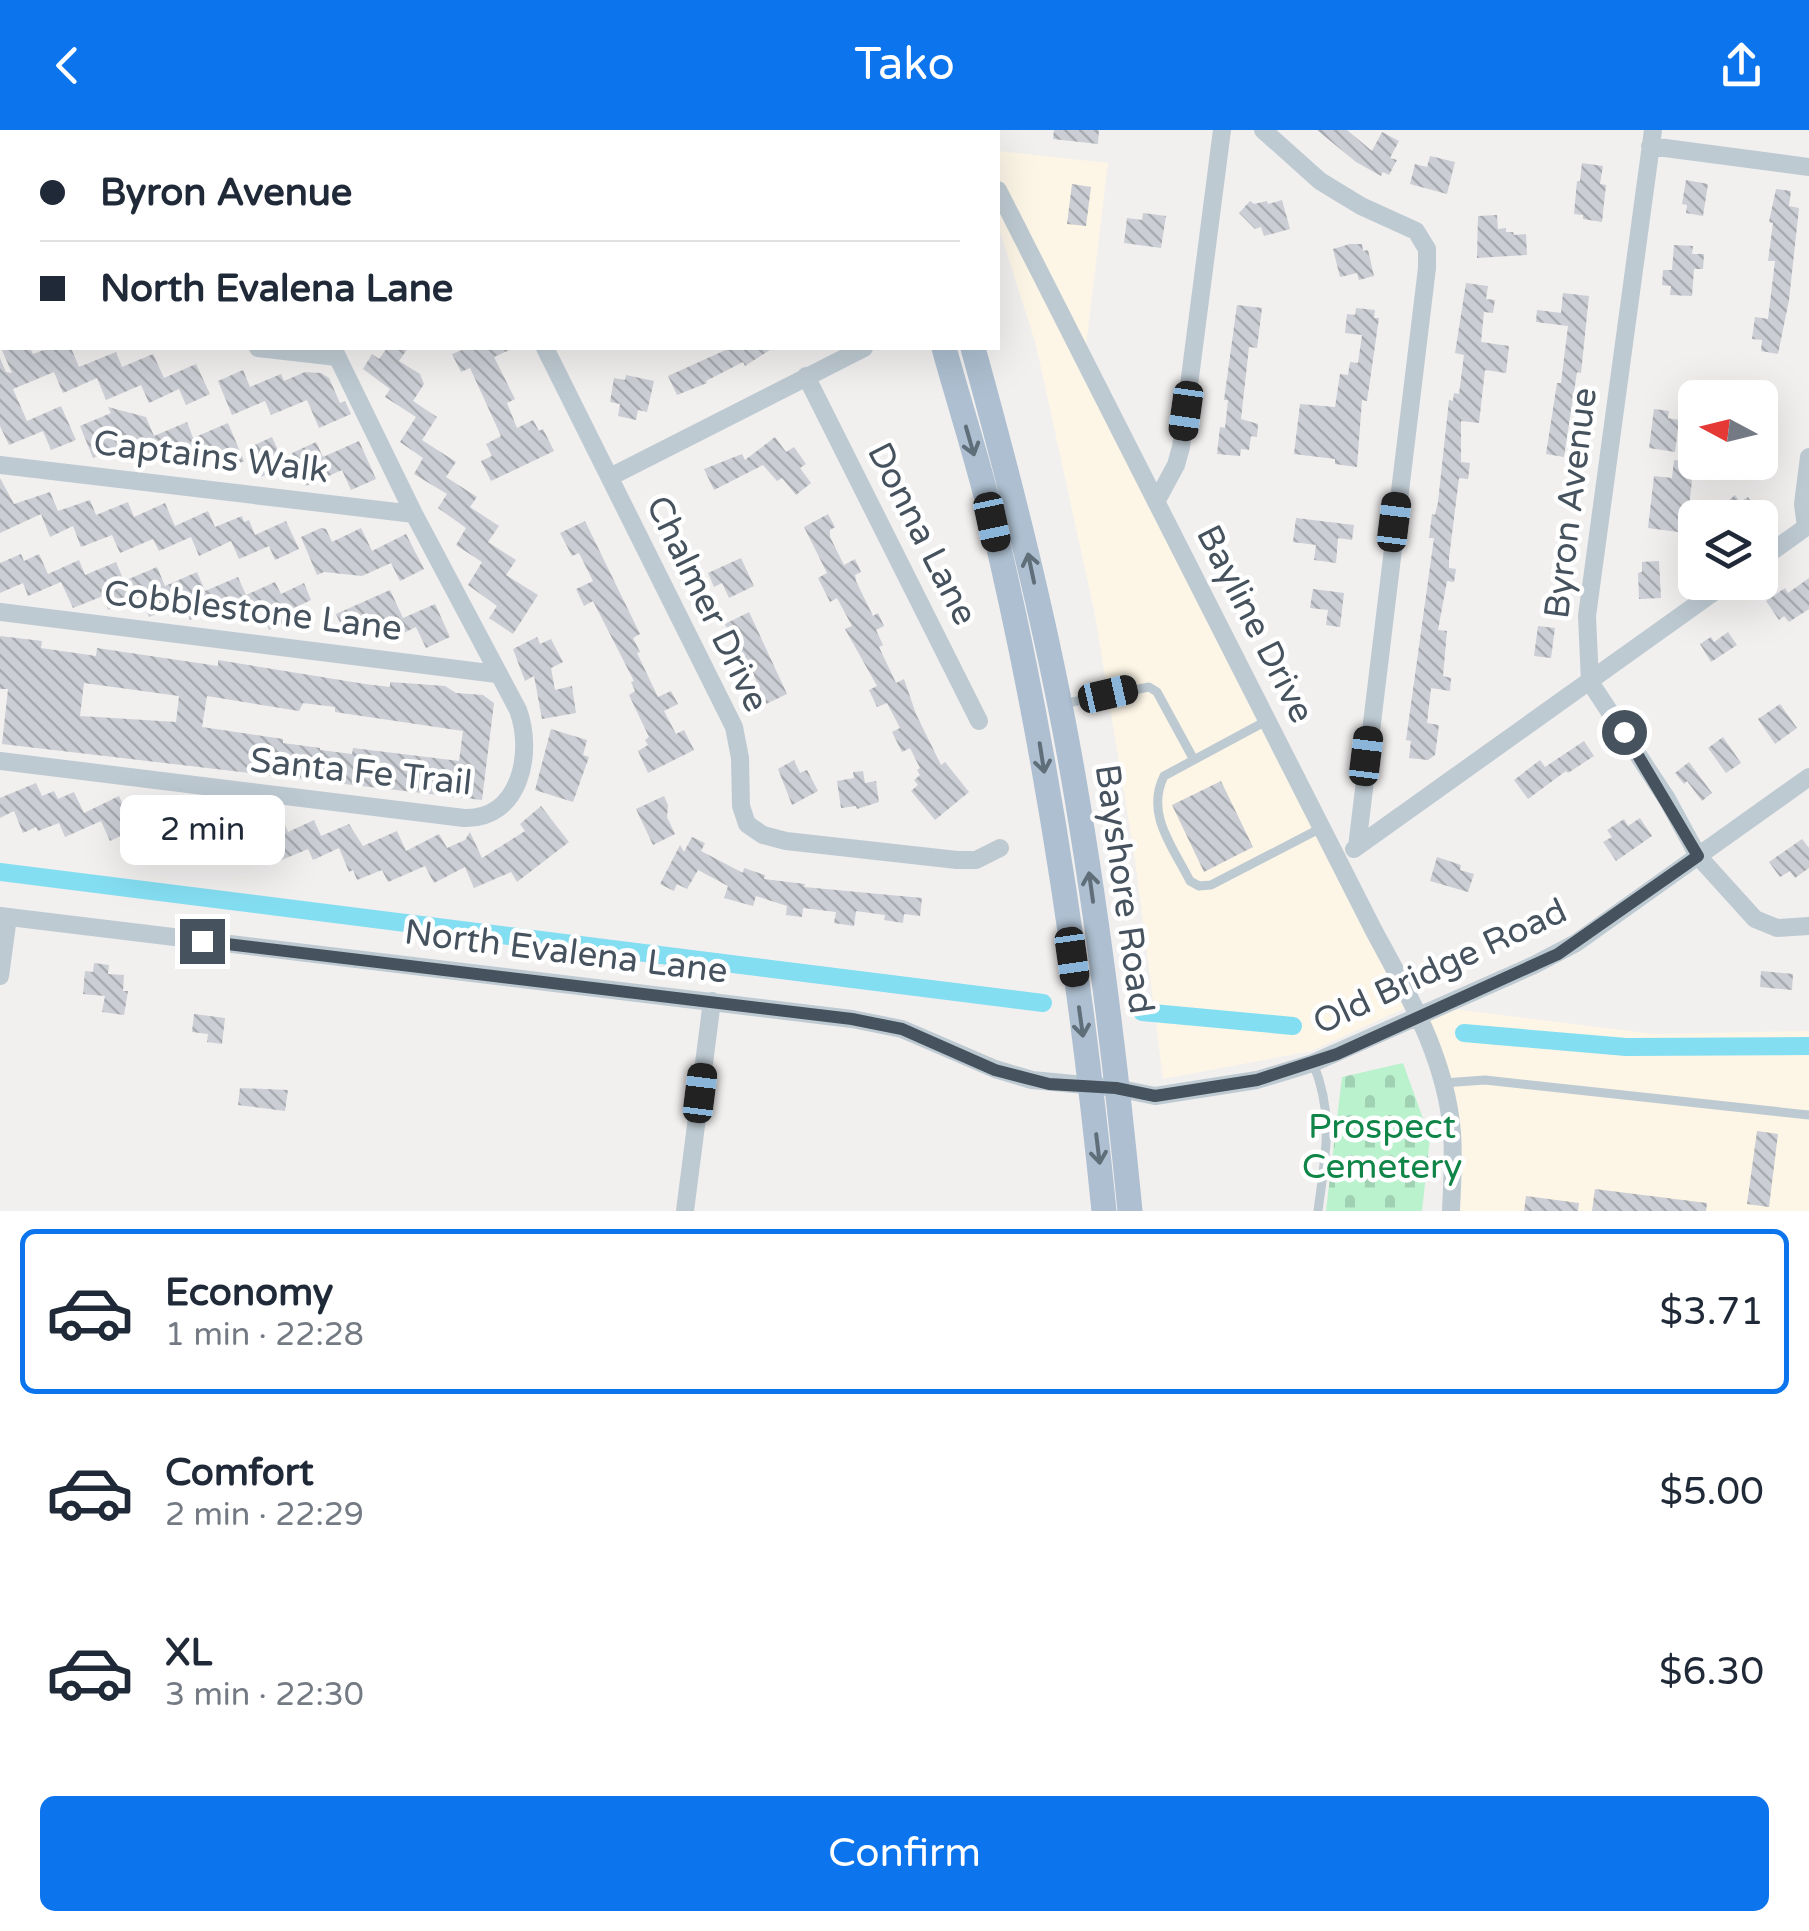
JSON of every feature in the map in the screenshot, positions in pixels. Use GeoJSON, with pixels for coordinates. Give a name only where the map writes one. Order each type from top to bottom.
{"type":"FeatureCollection","features":[{"type":"Feature","properties":{"kind":"main road","name":"Bayshore Road"},"geometry":{"type":"LineString","coordinates":[[945,350],[992,522],[1040,742],[1103,1087],[1130,1211]]}},
{"type":"Feature","properties":{"kind":"main road","name":"Bayshore Road"},"geometry":{"type":"LineString","coordinates":[[974,350],[1023,532],[1089,873],[1103,1087],[1104,1211]]}},
{"type":"Feature","properties":{"kind":"street"},"geometry":{"type":"LineString","coordinates":[[1156,502],[1176,466],[1180,446],[1222,130]]}},
{"type":"Feature","properties":{"kind":"street"},"geometry":{"type":"LineString","coordinates":[[1264,130],[1320,181],[1361,206],[1416,230],[1426,249],[1427,268],[1357,847]]}},
{"type":"Feature","properties":{"kind":"street"},"geometry":{"type":"LineString","coordinates":[[1652,138],[1809,168]]}},
{"type":"Feature","properties":{"kind":"street","name":"Byron Avenue"},"geometry":{"type":"LineString","coordinates":[[1590,682],[1588,616],[1652,138]]}},
{"type":"Feature","properties":{"kind":"street","name":"Bayline Drive"},"geometry":{"type":"LineString","coordinates":[[1000,194],[1420,1015],[1444,1083],[1452,1141],[1451,1211]]}},
{"type":"Feature","properties":{"kind":"street"},"geometry":{"type":"LineString","coordinates":[[296,350],[335,352]]}},
{"type":"Feature","properties":{"kind":"street","name":"Chalmer Drive"},"geometry":{"type":"LineString","coordinates":[[546,350],[734,726],[740,758],[741,806],[747,824],[763,835],[786,841],[957,860],[976,860],[1000,848]]}},
{"type":"Feature","properties":{"kind":"street"},"geometry":{"type":"LineString","coordinates":[[610,476],[860,350]]}},
{"type":"Feature","properties":{"kind":"street","name":"Santa Fe Trail"},"geometry":{"type":"LineString","coordinates":[[0,761],[484,819],[500,810],[511,796],[524,746],[518,710],[414,514],[335,352]]}},
{"type":"Feature","properties":{"kind":"street","name":"Donna Lane"},"geometry":{"type":"LineString","coordinates":[[806,376],[979,720]]}},
{"type":"Feature","properties":{"kind":"street"},"geometry":{"type":"LineString","coordinates":[[1778,547],[1808,526],[1803,504],[1809,457]]}},
{"type":"Feature","properties":{"kind":"street","name":"Captains Walk"},"geometry":{"type":"LineString","coordinates":[[0,465],[414,514]]}},
{"type":"Feature","properties":{"kind":"street"},"geometry":{"type":"LineString","coordinates":[[1340,860],[1703,600]]}},
{"type":"Feature","properties":{"kind":"street","name":"Cobblestone Lane"},"geometry":{"type":"LineString","coordinates":[[0,612],[498,674]]}},
{"type":"Feature","properties":{"kind":"street"},"geometry":{"type":"LineString","coordinates":[[1590,682],[1698,856],[1756,919],[1777,928],[1809,926]]}},
{"type":"Feature","properties":{"kind":"street","name":"Old Bridge Road"},"geometry":{"type":"LineString","coordinates":[[1103,1087],[1155,1096],[1257,1080],[1313,1063],[1558,954],[1809,777]]}},
{"type":"Feature","properties":{"kind":"street"},"geometry":{"type":"LineString","coordinates":[[0,976],[4,916]]}},
{"type":"Feature","properties":{"kind":"street","name":"North Evalena Lane"},"geometry":{"type":"LineString","coordinates":[[4,916],[852,1019],[902,1029],[995,1070],[1032,1080],[1103,1087]]}},
{"type":"Feature","properties":{"kind":"street"},"geometry":{"type":"LineString","coordinates":[[686,1211],[712,1001]]}},
{"type":"Feature","properties":{"kind":"lane"},"geometry":{"type":"LineString","coordinates":[[1059,704],[1150,687],[1157,692],[1194,760]]}},
{"type":"Feature","properties":{"kind":"lane"},"geometry":{"type":"LineString","coordinates":[[1268,720],[1164,776],[1155,802],[1157,817],[1190,881],[1199,886],[1211,884],[1323,827]]}},
{"type":"Feature","properties":{"kind":"lane"},"geometry":{"type":"LineString","coordinates":[[1313,1063],[1328,1114],[1318,1211]]}},
{"type":"Feature","properties":{"kind":"lane"},"geometry":{"type":"LineString","coordinates":[[1444,1083],[1485,1080],[1809,1115]]}},
{"type":"Feature","properties":{"kind":"shaded area"},"geometry":{"type":"Polygon","coordinates":[[[1000,151],[1108,163],[1086,346],[1414,1004],[1311,1051],[1163,1079],[1135,859],[1094,610],[1036,345],[1000,231],[1000,151]]]}},
{"type":"Feature","properties":{"kind":"shaded area"},"geometry":{"type":"Polygon","coordinates":[[[1414,1004],[1654,1034],[1809,1031],[1809,1211],[1449,1211],[1449,1117],[1414,1004]]]}},
{"type":"Feature","properties":{"kind":"green space","name":"Prospect Cemetery"},"geometry":{"type":"Polygon","coordinates":[[[1403,1063],[1430,1138],[1422,1211],[1326,1211],[1342,1077],[1403,1063]]]}},
{"type":"Feature","properties":{"kind":"building"},"geometry":{"type":"Polygon","coordinates":[[[1054,130],[1099,130],[1098,144],[1053,139],[1054,130]]]}},
{"type":"Feature","properties":{"kind":"building"},"geometry":{"type":"Polygon","coordinates":[[[1317,130],[1347,130],[1372,151],[1382,132],[1399,141],[1390,158],[1397,160],[1389,175],[1383,172],[1381,176],[1356,162],[1317,130]]]}},
{"type":"Feature","properties":{"kind":"building"},"geometry":{"type":"Polygon","coordinates":[[[1430,156],[1455,162],[1447,194],[1410,184],[1415,164],[1427,167],[1430,156]]]}},
{"type":"Feature","properties":{"kind":"building"},"geometry":{"type":"Polygon","coordinates":[[[1582,163],[1603,166],[1600,184],[1606,185],[1602,222],[1574,214],[1582,163]]]}},
{"type":"Feature","properties":{"kind":"building"},"geometry":{"type":"Polygon","coordinates":[[[1686,180],[1708,184],[1703,216],[1686,213],[1687,205],[1682,204],[1686,180]]]}},
{"type":"Feature","properties":{"kind":"building"},"geometry":{"type":"Polygon","coordinates":[[[1072,184],[1091,187],[1086,226],[1067,224],[1072,184]]]}},
{"type":"Feature","properties":{"kind":"building"},"geometry":{"type":"Polygon","coordinates":[[[1776,189],[1791,191],[1789,206],[1799,208],[1789,300],[1778,354],[1761,351],[1762,340],[1752,339],[1755,317],[1768,319],[1775,261],[1768,261],[1773,223],[1769,222],[1776,189]]]}},
{"type":"Feature","properties":{"kind":"building"},"geometry":{"type":"Polygon","coordinates":[[[1282,200],[1290,229],[1264,236],[1261,227],[1255,229],[1239,213],[1250,201],[1268,204],[1282,200]]]}},
{"type":"Feature","properties":{"kind":"building"},"geometry":{"type":"Polygon","coordinates":[[[1143,213],[1166,216],[1161,248],[1124,243],[1127,218],[1142,220],[1143,213]]]}},
{"type":"Feature","properties":{"kind":"building"},"geometry":{"type":"Polygon","coordinates":[[[1497,215],[1498,229],[1506,228],[1506,232],[1514,235],[1526,234],[1527,255],[1477,258],[1478,216],[1497,215]]]}},
{"type":"Feature","properties":{"kind":"building"},"geometry":{"type":"Polygon","coordinates":[[[1362,244],[1363,251],[1368,250],[1374,276],[1359,280],[1357,273],[1340,277],[1333,249],[1362,244]]]}},
{"type":"Feature","properties":{"kind":"building"},"geometry":{"type":"Polygon","coordinates":[[[1674,245],[1693,246],[1692,254],[1704,254],[1703,269],[1694,269],[1692,296],[1670,295],[1671,286],[1662,285],[1663,270],[1672,270],[1674,245]]]}},
{"type":"Feature","properties":{"kind":"building"},"geometry":{"type":"Polygon","coordinates":[[[1466,283],[1488,286],[1486,299],[1495,300],[1493,313],[1484,312],[1481,342],[1509,346],[1506,373],[1485,370],[1479,423],[1461,421],[1461,462],[1470,463],[1468,479],[1459,478],[1449,558],[1449,568],[1456,569],[1454,582],[1447,581],[1438,630],[1447,631],[1443,676],[1451,678],[1450,691],[1431,688],[1427,723],[1439,725],[1435,755],[1428,760],[1409,758],[1411,741],[1406,740],[1449,400],[1453,401],[1454,393],[1459,394],[1464,355],[1455,353],[1466,283]]]}},
{"type":"Feature","properties":{"kind":"building"},"geometry":{"type":"Polygon","coordinates":[[[1563,293],[1589,296],[1581,373],[1577,372],[1564,457],[1546,454],[1568,326],[1536,322],[1537,310],[1561,313],[1563,293]]]}},
{"type":"Feature","properties":{"kind":"building"},"geometry":{"type":"Polygon","coordinates":[[[1237,305],[1262,308],[1257,348],[1249,347],[1241,419],[1258,424],[1257,437],[1251,436],[1249,450],[1241,449],[1240,456],[1217,454],[1220,427],[1225,428],[1228,400],[1224,400],[1237,305]]]}},
{"type":"Feature","properties":{"kind":"building"},"geometry":{"type":"Polygon","coordinates":[[[1356,308],[1375,310],[1374,318],[1379,318],[1367,401],[1362,400],[1357,467],[1335,464],[1335,459],[1294,454],[1300,404],[1335,407],[1340,374],[1348,375],[1350,362],[1358,363],[1362,335],[1345,333],[1347,314],[1355,315],[1356,308]]]}},
{"type":"Feature","properties":{"kind":"building"},"geometry":{"type":"Polygon","coordinates":[[[2,350],[31,350],[33,354],[72,350],[79,367],[116,352],[122,367],[153,354],[164,378],[196,364],[210,394],[186,405],[179,389],[149,403],[141,385],[106,400],[97,378],[63,393],[54,372],[13,389],[27,421],[61,406],[76,440],[51,450],[43,431],[9,445],[0,426],[0,358],[6,372],[12,373],[2,350]]]}},
{"type":"Feature","properties":{"kind":"building"},"geometry":{"type":"Polygon","coordinates":[[[386,350],[407,350],[399,361],[420,374],[424,384],[413,401],[437,417],[422,440],[456,462],[446,477],[477,497],[470,507],[499,526],[488,542],[516,560],[506,575],[538,595],[513,634],[489,618],[497,606],[468,585],[482,562],[456,545],[466,528],[438,508],[447,494],[414,474],[423,458],[400,442],[416,417],[385,397],[390,389],[363,369],[372,354],[379,359],[386,350]]]}},
{"type":"Feature","properties":{"kind":"building"},"geometry":{"type":"Polygon","coordinates":[[[462,350],[510,350],[494,357],[515,399],[507,403],[517,428],[533,420],[539,431],[543,429],[554,451],[491,481],[481,461],[492,456],[486,444],[501,436],[470,368],[461,372],[452,354],[462,350]]]}},
{"type":"Feature","properties":{"kind":"building"},"geometry":{"type":"Polygon","coordinates":[[[726,350],[770,350],[745,366],[743,362],[677,395],[668,376],[726,350]]]}},
{"type":"Feature","properties":{"kind":"building"},"geometry":{"type":"Polygon","coordinates":[[[243,370],[250,387],[281,374],[284,381],[305,372],[321,373],[329,378],[340,403],[345,401],[351,414],[319,428],[307,400],[271,415],[265,401],[232,415],[218,381],[243,370]]]}},
{"type":"Feature","properties":{"kind":"building"},"geometry":{"type":"Polygon","coordinates":[[[626,375],[654,381],[647,412],[638,410],[636,420],[618,416],[620,404],[610,402],[614,378],[625,380],[626,375]]]}},
{"type":"Feature","properties":{"kind":"building"},"geometry":{"type":"Polygon","coordinates":[[[108,407],[146,417],[154,436],[187,422],[193,438],[228,423],[244,461],[221,472],[214,458],[188,470],[184,461],[177,464],[171,449],[137,461],[129,443],[93,458],[80,426],[111,413],[108,407]]]}},
{"type":"Feature","properties":{"kind":"building"},"geometry":{"type":"Polygon","coordinates":[[[1654,409],[1669,411],[1668,418],[1678,420],[1675,452],[1649,448],[1654,409]]]}},
{"type":"Feature","properties":{"kind":"building"},"geometry":{"type":"Polygon","coordinates":[[[272,437],[285,466],[261,477],[248,448],[272,437]]]}},
{"type":"Feature","properties":{"kind":"building"},"geometry":{"type":"Polygon","coordinates":[[[775,437],[786,452],[794,447],[806,464],[800,468],[811,483],[796,495],[782,478],[777,481],[763,465],[714,490],[704,469],[742,454],[745,460],[775,437]]]}},
{"type":"Feature","properties":{"kind":"building"},"geometry":{"type":"Polygon","coordinates":[[[359,441],[376,479],[351,490],[342,470],[306,486],[292,453],[316,442],[323,457],[359,441]]]}},
{"type":"Feature","properties":{"kind":"building"},"geometry":{"type":"Polygon","coordinates":[[[1674,460],[1678,461],[1678,480],[1692,480],[1690,500],[1678,500],[1678,532],[1648,528],[1654,476],[1672,478],[1674,460]]]}},
{"type":"Feature","properties":{"kind":"building"},"geometry":{"type":"Polygon","coordinates":[[[0,478],[14,504],[50,492],[58,511],[90,500],[96,515],[128,502],[134,517],[165,503],[175,526],[208,511],[215,527],[242,516],[244,522],[249,520],[255,535],[286,521],[299,549],[275,560],[269,546],[239,559],[231,541],[199,556],[191,537],[159,551],[153,539],[120,553],[112,535],[81,547],[73,526],[50,537],[41,514],[0,533],[0,478]]]}},
{"type":"Feature","properties":{"kind":"building"},"geometry":{"type":"Polygon","coordinates":[[[828,514],[835,527],[830,530],[830,537],[844,565],[855,559],[861,572],[855,575],[856,581],[873,616],[878,613],[884,626],[876,630],[883,645],[879,647],[896,683],[904,679],[941,765],[945,762],[969,792],[935,820],[911,791],[918,785],[914,780],[920,775],[920,768],[910,748],[902,752],[892,732],[900,728],[887,703],[877,707],[869,690],[877,686],[845,629],[852,626],[837,598],[830,602],[818,578],[827,573],[804,527],[828,514]]]}},
{"type":"Feature","properties":{"kind":"building"},"geometry":{"type":"Polygon","coordinates":[[[1296,518],[1354,525],[1352,540],[1338,538],[1336,563],[1314,560],[1316,545],[1293,542],[1296,518]]]}},
{"type":"Feature","properties":{"kind":"building"},"geometry":{"type":"Polygon","coordinates":[[[585,521],[640,634],[633,638],[640,652],[637,653],[658,697],[671,691],[678,704],[664,711],[676,734],[684,730],[694,750],[648,773],[638,751],[648,745],[645,740],[649,737],[629,695],[635,691],[631,682],[634,681],[593,601],[584,606],[576,589],[593,581],[579,553],[572,556],[560,533],[585,521]]]}},
{"type":"Feature","properties":{"kind":"building"},"geometry":{"type":"Polygon","coordinates":[[[361,528],[372,551],[406,534],[424,569],[400,581],[391,563],[362,576],[324,572],[317,575],[301,537],[326,529],[332,542],[361,528]]]}},
{"type":"Feature","properties":{"kind":"building"},"geometry":{"type":"Polygon","coordinates":[[[21,554],[24,561],[39,554],[48,574],[79,560],[85,575],[116,562],[124,581],[157,567],[165,586],[197,572],[205,591],[238,577],[246,595],[275,582],[281,594],[304,583],[311,600],[292,609],[296,618],[269,630],[259,606],[227,620],[221,606],[190,620],[183,602],[149,617],[141,597],[108,610],[103,596],[73,608],[61,582],[28,596],[23,583],[0,593],[0,563],[21,554]]]}},
{"type":"Feature","properties":{"kind":"building"},"geometry":{"type":"Polygon","coordinates":[[[741,558],[754,586],[729,598],[722,583],[714,587],[708,573],[741,558]]]}},
{"type":"Feature","properties":{"kind":"building"},"geometry":{"type":"Polygon","coordinates":[[[1659,561],[1661,598],[1639,599],[1638,573],[1642,572],[1642,562],[1659,561]]]}},
{"type":"Feature","properties":{"kind":"building"},"geometry":{"type":"Polygon","coordinates":[[[1809,578],[1809,609],[1789,622],[1784,616],[1779,620],[1766,601],[1778,600],[1778,593],[1785,588],[1788,593],[1809,578]]]}},
{"type":"Feature","properties":{"kind":"building"},"geometry":{"type":"Polygon","coordinates":[[[1313,589],[1344,593],[1340,627],[1326,625],[1328,610],[1310,608],[1313,589]]]}},
{"type":"Feature","properties":{"kind":"building"},"geometry":{"type":"Polygon","coordinates":[[[390,590],[403,618],[435,604],[450,637],[426,648],[416,627],[385,642],[376,623],[346,636],[336,614],[390,590]]]}},
{"type":"Feature","properties":{"kind":"building"},"geometry":{"type":"Polygon","coordinates":[[[749,612],[787,694],[766,704],[747,659],[741,662],[725,624],[749,612]]]}},
{"type":"Feature","properties":{"kind":"building"},"geometry":{"type":"Polygon","coordinates":[[[1538,626],[1555,628],[1551,658],[1534,656],[1538,626]]]}},
{"type":"Feature","properties":{"kind":"building"},"geometry":{"type":"Polygon","coordinates":[[[1728,632],[1737,645],[1711,662],[1700,644],[1711,637],[1714,642],[1728,632]]]}},
{"type":"Feature","properties":{"kind":"building"},"geometry":{"type":"Polygon","coordinates":[[[0,636],[42,641],[41,648],[96,656],[97,648],[218,666],[218,660],[390,687],[390,682],[445,686],[456,693],[483,695],[494,703],[482,800],[2,744],[8,689],[0,689],[0,636]],[[84,683],[80,716],[176,722],[179,696],[84,683]],[[207,696],[202,727],[283,739],[283,743],[320,750],[352,754],[353,748],[459,761],[463,731],[335,712],[335,707],[303,703],[299,711],[207,696]]]}},
{"type":"Feature","properties":{"kind":"building"},"geometry":{"type":"Polygon","coordinates":[[[537,637],[540,644],[551,639],[563,662],[551,668],[555,690],[572,686],[576,713],[542,719],[534,676],[525,681],[513,649],[537,637]]]}},
{"type":"Feature","properties":{"kind":"building"},"geometry":{"type":"Polygon","coordinates":[[[1780,704],[1797,728],[1775,744],[1758,719],[1780,704]]]}},
{"type":"Feature","properties":{"kind":"building"},"geometry":{"type":"Polygon","coordinates":[[[551,729],[587,740],[583,755],[589,757],[573,802],[535,790],[551,729]]]}},
{"type":"Feature","properties":{"kind":"building"},"geometry":{"type":"Polygon","coordinates":[[[1723,737],[1741,763],[1726,773],[1708,748],[1723,737]]]}},
{"type":"Feature","properties":{"kind":"building"},"geometry":{"type":"Polygon","coordinates":[[[1584,741],[1594,756],[1528,799],[1514,780],[1540,760],[1545,767],[1584,741]]]}},
{"type":"Feature","properties":{"kind":"building"},"geometry":{"type":"Polygon","coordinates":[[[794,760],[800,773],[807,770],[818,791],[792,805],[778,769],[794,760]]]}},
{"type":"Feature","properties":{"kind":"building"},"geometry":{"type":"Polygon","coordinates":[[[1689,762],[1712,793],[1702,801],[1687,781],[1684,784],[1675,773],[1689,762]]]}},
{"type":"Feature","properties":{"kind":"building"},"geometry":{"type":"Polygon","coordinates":[[[863,771],[865,783],[876,781],[879,802],[857,809],[841,808],[837,781],[854,778],[853,772],[863,771]]]}},
{"type":"Feature","properties":{"kind":"building"},"geometry":{"type":"Polygon","coordinates":[[[1221,781],[1253,847],[1204,872],[1172,805],[1221,781]]]}},
{"type":"Feature","properties":{"kind":"building"},"geometry":{"type":"Polygon","coordinates":[[[36,783],[42,796],[54,791],[58,799],[74,792],[84,813],[119,796],[128,816],[158,803],[165,821],[198,807],[205,822],[221,816],[224,822],[240,815],[247,832],[282,818],[288,832],[314,820],[321,836],[349,824],[363,846],[397,831],[406,851],[439,834],[447,848],[465,840],[470,832],[482,858],[525,831],[520,824],[541,806],[569,842],[517,882],[511,872],[474,888],[465,867],[434,883],[425,866],[388,882],[382,870],[357,880],[353,870],[349,872],[339,848],[313,860],[308,849],[272,864],[266,849],[232,864],[224,846],[192,859],[183,839],[149,853],[138,828],[110,841],[101,821],[65,837],[59,823],[23,833],[14,811],[0,818],[0,798],[36,783]]]}},
{"type":"Feature","properties":{"kind":"building"},"geometry":{"type":"Polygon","coordinates":[[[664,796],[675,834],[653,845],[636,809],[664,796]]]}},
{"type":"Feature","properties":{"kind":"building"},"geometry":{"type":"Polygon","coordinates":[[[1640,818],[1652,836],[1616,861],[1603,842],[1612,837],[1607,830],[1624,819],[1628,826],[1640,818]]]}},
{"type":"Feature","properties":{"kind":"building"},"geometry":{"type":"Polygon","coordinates":[[[692,837],[705,843],[701,851],[743,873],[744,868],[765,875],[764,879],[805,884],[804,887],[922,898],[920,916],[904,914],[903,923],[884,920],[885,915],[856,911],[854,926],[834,923],[836,912],[803,908],[802,917],[786,915],[787,906],[756,896],[753,906],[724,898],[728,886],[698,870],[687,889],[677,884],[674,891],[660,884],[680,845],[684,852],[692,837]]]}},
{"type":"Feature","properties":{"kind":"building"},"geometry":{"type":"Polygon","coordinates":[[[1802,839],[1809,848],[1809,868],[1795,878],[1790,871],[1780,877],[1769,862],[1802,839]]]}},
{"type":"Feature","properties":{"kind":"building"},"geometry":{"type":"Polygon","coordinates":[[[1437,857],[1474,874],[1468,892],[1430,881],[1437,857]]]}},
{"type":"Feature","properties":{"kind":"building"},"geometry":{"type":"Polygon","coordinates":[[[94,963],[109,965],[108,974],[124,975],[123,991],[128,991],[124,1015],[102,1012],[105,996],[83,994],[85,971],[93,972],[94,963]]]}},
{"type":"Feature","properties":{"kind":"building"},"geometry":{"type":"Polygon","coordinates":[[[1761,971],[1793,974],[1792,990],[1760,987],[1761,971]]]}},
{"type":"Feature","properties":{"kind":"building"},"geometry":{"type":"Polygon","coordinates":[[[194,1014],[225,1018],[222,1044],[207,1042],[208,1034],[192,1032],[194,1014]]]}},
{"type":"Feature","properties":{"kind":"building"},"geometry":{"type":"Polygon","coordinates":[[[240,1088],[288,1090],[285,1111],[238,1105],[240,1088]]]}},
{"type":"Feature","properties":{"kind":"building"},"geometry":{"type":"Polygon","coordinates":[[[1757,1131],[1778,1134],[1769,1207],[1747,1204],[1757,1131]]]}},
{"type":"Feature","properties":{"kind":"building"},"geometry":{"type":"Polygon","coordinates":[[[1595,1189],[1707,1203],[1706,1211],[1592,1211],[1595,1189]]]}},
{"type":"Feature","properties":{"kind":"building"},"geometry":{"type":"Polygon","coordinates":[[[1526,1196],[1579,1203],[1578,1211],[1524,1211],[1526,1196]]]}},
{"type":"Feature","properties":{"kind":"waterway"},"geometry":{"type":"LineString","coordinates":[[0,872],[1043,1003]]}},
{"type":"Feature","properties":{"kind":"waterway"},"geometry":{"type":"LineString","coordinates":[[1142,1012],[1293,1026]]}},
{"type":"Feature","properties":{"kind":"waterway"},"geometry":{"type":"LineString","coordinates":[[1464,1033],[1626,1047],[1809,1046]]}},
{"type":"Feature","properties":{"kind":"route"},"geometry":{"type":"LineString","coordinates":[[202,941],[852,1019],[902,1029],[995,1070],[1049,1084],[1116,1088],[1155,1096],[1206,1089],[1257,1080],[1337,1054],[1534,966],[1576,943],[1698,856],[1624,732]]}}]}
